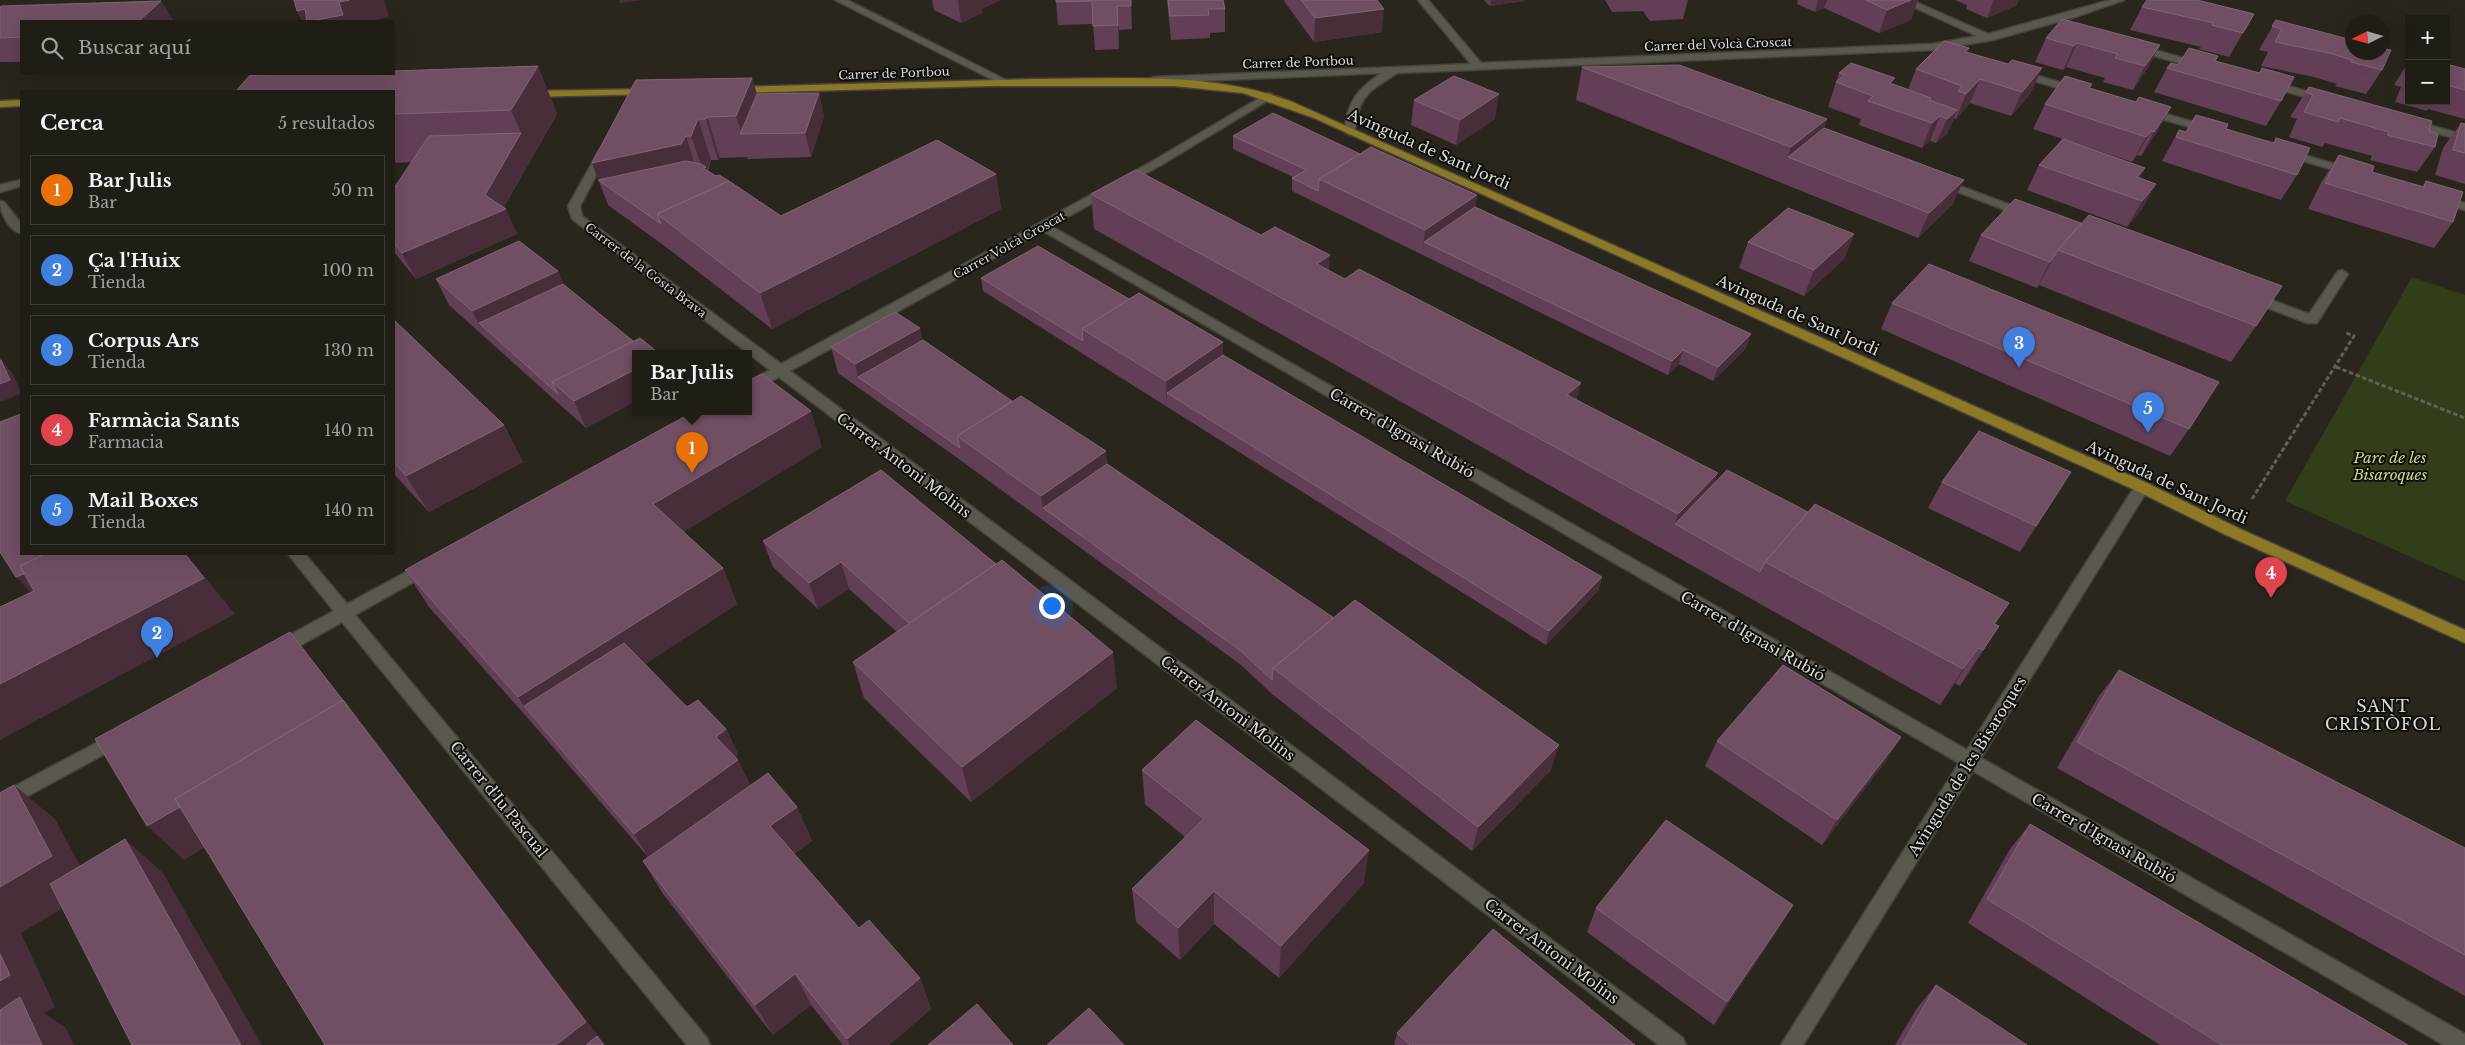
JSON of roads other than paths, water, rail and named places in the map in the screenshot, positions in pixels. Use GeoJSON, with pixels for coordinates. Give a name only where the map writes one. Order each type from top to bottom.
{"type":"FeatureCollection","features":[{"type":"Feature","properties":{"kind":"main road","name":"Carrer de Portbou"},"geometry":{"type":"LineString","coordinates":[[722,90],[1005,82],[1102,82]]}},
{"type":"Feature","properties":{"kind":"main road","name":"Avinguda de Sant Jordi"},"geometry":{"type":"LineString","coordinates":[[1102,82],[1203,85],[1232,88],[1268,96],[2142,487],[2231,531],[2465,637]]}},
{"type":"Feature","properties":{"kind":"main road"},"geometry":{"type":"LineString","coordinates":[[519,95],[632,97],[664,92]]}},
{"type":"Feature","properties":{"kind":"main road"},"geometry":{"type":"LineString","coordinates":[[0,104],[20,104]]}},
{"type":"Feature","properties":{"kind":"street"},"geometry":{"type":"LineString","coordinates":[[840,0],[1005,82]]}},
{"type":"Feature","properties":{"kind":"street"},"geometry":{"type":"LineString","coordinates":[[1423,0],[1478,66]]}},
{"type":"Feature","properties":{"kind":"street"},"geometry":{"type":"LineString","coordinates":[[1903,0],[1990,38]]}},
{"type":"Feature","properties":{"kind":"street","name":"Carrer del Volcà Croscat"},"geometry":{"type":"LineString","coordinates":[[1394,70],[1932,47],[1990,38],[2048,23],[2119,0]]}},
{"type":"Feature","properties":{"kind":"street"},"geometry":{"type":"LineString","coordinates":[[2048,23],[2067,29]]}},
{"type":"Feature","properties":{"kind":"street"},"geometry":{"type":"LineString","coordinates":[[2124,44],[2209,68]]}},
{"type":"Feature","properties":{"kind":"street"},"geometry":{"type":"LineString","coordinates":[[1932,47],[1961,56]]}},
{"type":"Feature","properties":{"kind":"street"},"geometry":{"type":"LineString","coordinates":[[1615,61],[1643,71]]}},
{"type":"Feature","properties":{"kind":"street"},"geometry":{"type":"LineString","coordinates":[[1350,132],[1350,115],[1363,90],[1394,70]]}},
{"type":"Feature","properties":{"kind":"street","name":"Carrer de Portbou"},"geometry":{"type":"LineString","coordinates":[[1102,82],[1394,70]]}},
{"type":"Feature","properties":{"kind":"street"},"geometry":{"type":"LineString","coordinates":[[2008,70],[2084,93]]}},
{"type":"Feature","properties":{"kind":"street"},"geometry":{"type":"LineString","coordinates":[[2256,81],[2332,102]]}},
{"type":"Feature","properties":{"kind":"street","name":"Carrer Volcà Croscat"},"geometry":{"type":"LineString","coordinates":[[752,386],[1157,163],[1268,96]]}},
{"type":"Feature","properties":{"kind":"street"},"geometry":{"type":"LineString","coordinates":[[2132,107],[2218,133]]}},
{"type":"Feature","properties":{"kind":"street"},"geometry":{"type":"LineString","coordinates":[[2399,120],[2465,138]]}},
{"type":"Feature","properties":{"kind":"street","name":"Carrer de la Costa Brava"},"geometry":{"type":"LineString","coordinates":[[611,137],[574,206],[576,216],[751,350]]}},
{"type":"Feature","properties":{"kind":"street"},"geometry":{"type":"LineString","coordinates":[[2275,150],[2360,175]]}},
{"type":"Feature","properties":{"kind":"street"},"geometry":{"type":"LineString","coordinates":[[1931,178],[2033,217]]}},
{"type":"Feature","properties":{"kind":"street"},"geometry":{"type":"LineString","coordinates":[[0,189],[20,183]]}},
{"type":"Feature","properties":{"kind":"street"},"geometry":{"type":"LineString","coordinates":[[2427,195],[2465,207]]}},
{"type":"Feature","properties":{"kind":"street"},"geometry":{"type":"LineString","coordinates":[[0,204],[20,229]]}},
{"type":"Feature","properties":{"kind":"street","name":"Carrer d'Ignasi Rubió"},"geometry":{"type":"LineString","coordinates":[[1043,226],[2464,1045]]}},
{"type":"Feature","properties":{"kind":"street"},"geometry":{"type":"LineString","coordinates":[[2238,293],[2312,320],[2342,274]]}},
{"type":"Feature","properties":{"kind":"street","name":"Carrer de la Costa Brava"},"geometry":{"type":"LineString","coordinates":[[752,350],[779,371]]}},
{"type":"Feature","properties":{"kind":"street","name":"Carrer Antoni Molins"},"geometry":{"type":"LineString","coordinates":[[779,371],[1676,1045]]}},
{"type":"Feature","properties":{"kind":"street","name":"Avinguda de les Bisaroques"},"geometry":{"type":"LineString","coordinates":[[1791,1045],[2142,487]]}},
{"type":"Feature","properties":{"kind":"street","name":"Carrer d'Iu Pascual"},"geometry":{"type":"LineString","coordinates":[[297,555],[346,612],[700,1045]]}},
{"type":"Feature","properties":{"kind":"street"},"geometry":{"type":"LineString","coordinates":[[268,655],[440,560]]}},
{"type":"Feature","properties":{"kind":"street"},"geometry":{"type":"LineString","coordinates":[[0,803],[130,732]]}},
{"type":"Feature","properties":{"kind":"place","name":"Corpus Ars"},"geometry":{"type":"Point","coordinates":[2019,368]}},
{"type":"Feature","properties":{"kind":"place","name":"Mail Boxes"},"geometry":{"type":"Point","coordinates":[2148,433]}},
{"type":"Feature","properties":{"kind":"place","name":"Bar Julis"},"geometry":{"type":"Point","coordinates":[692,473]}},
{"type":"Feature","properties":{"kind":"place","name":"Farmàcia Sants"},"geometry":{"type":"Point","coordinates":[2271,598]}},
{"type":"Feature","properties":{"kind":"place","name":"Ça l'Huix"},"geometry":{"type":"Point","coordinates":[157,658]}},
{"type":"Feature","properties":{"kind":"district","name":"SANT CRISTÒFOL"},"geometry":{"type":"Point","coordinates":[2383,715]}},
{"type":"Feature","properties":{"kind":"park label","name":"Parc de les Bisaroques"},"geometry":{"type":"Point","coordinates":[2390,466]}}]}
